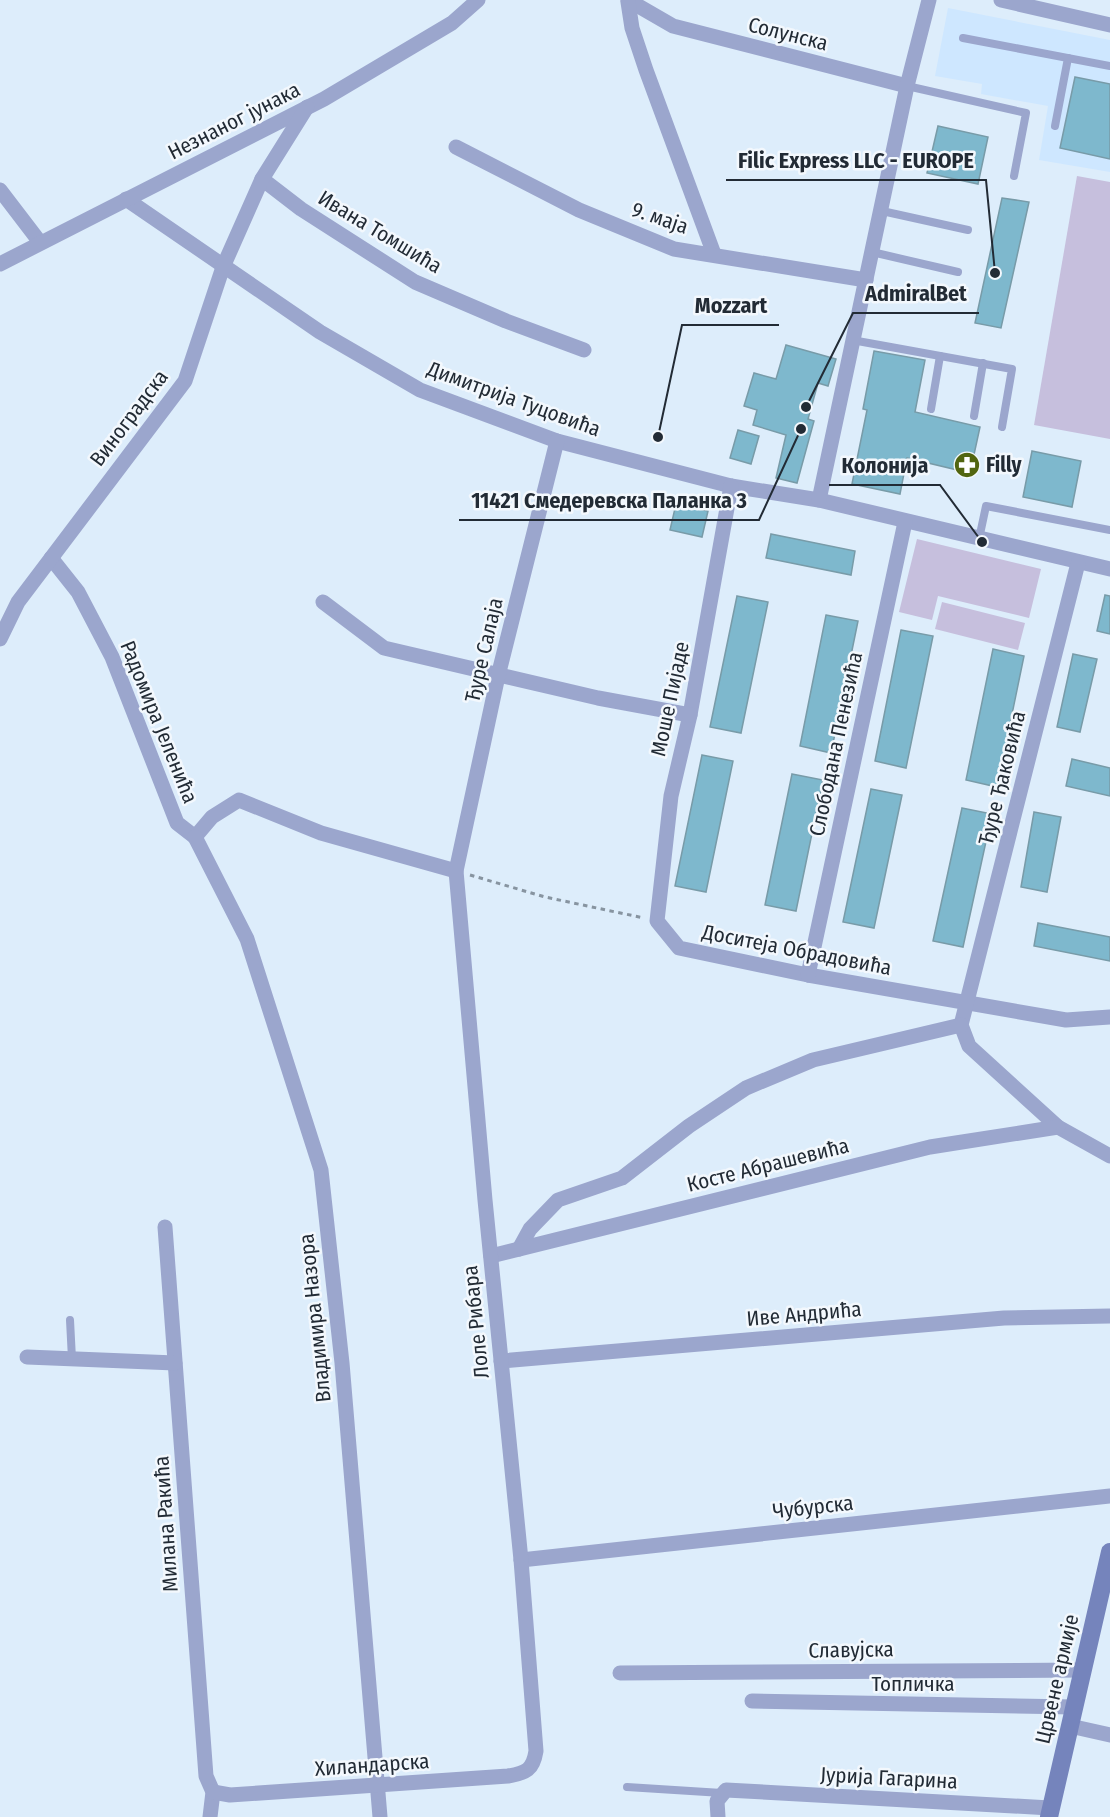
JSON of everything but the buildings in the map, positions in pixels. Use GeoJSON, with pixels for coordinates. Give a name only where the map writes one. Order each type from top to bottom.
{"type":"FeatureCollection","features":[{"type":"Feature","properties":{"kind":"main road","name":"Црвене армије"},"geometry":{"type":"LineString","coordinates":[[1049,1813],[1110,1552]]}},
{"type":"Feature","properties":{"kind":"street","name":"Незнаног јунака"},"geometry":{"type":"LineString","coordinates":[[0,264],[39,241],[307,107],[452,23],[478,0]]}},
{"type":"Feature","properties":{"kind":"street"},"geometry":{"type":"LineString","coordinates":[[819,500],[907,86],[929,0]]}},
{"type":"Feature","properties":{"kind":"street"},"geometry":{"type":"LineString","coordinates":[[1001,0],[1110,25]]}},
{"type":"Feature","properties":{"kind":"street","name":"Солунска"},"geometry":{"type":"LineString","coordinates":[[628,1],[674,26],[907,86]]}},
{"type":"Feature","properties":{"kind":"street","name":"Солунска"},"geometry":{"type":"LineString","coordinates":[[628,1],[632,28],[646,70],[714,254]]}},
{"type":"Feature","properties":{"kind":"street","name":"Виноградска"},"geometry":{"type":"LineString","coordinates":[[0,639],[18,602],[185,381],[223,267],[262,179],[307,107]]}},
{"type":"Feature","properties":{"kind":"street","name":"9. маја"},"geometry":{"type":"LineString","coordinates":[[456,147],[579,210],[674,249],[866,280]]}},
{"type":"Feature","properties":{"kind":"street","name":"Ивана Томшића"},"geometry":{"type":"LineString","coordinates":[[262,179],[301,209],[415,282],[506,321],[584,350]]}},
{"type":"Feature","properties":{"kind":"street"},"geometry":{"type":"LineString","coordinates":[[0,190],[39,241]]}},
{"type":"Feature","properties":{"kind":"street","name":"Димитрија Туцовића"},"geometry":{"type":"LineString","coordinates":[[126,199],[320,332],[420,390],[557,441],[731,486],[819,500],[1110,569]]}},
{"type":"Feature","properties":{"kind":"street","name":"Ђуре Салаја"},"geometry":{"type":"LineString","coordinates":[[456,871],[498,676],[557,441]]}},
{"type":"Feature","properties":{"kind":"street","name":"Моше Пијаде"},"geometry":{"type":"LineString","coordinates":[[657,921],[671,796],[690,716],[731,486]]}},
{"type":"Feature","properties":{"kind":"street","name":"Слободана Пенезића"},"geometry":{"type":"LineString","coordinates":[[808,975],[905,522]]}},
{"type":"Feature","properties":{"kind":"street","name":"Радомира Јеленића"},"geometry":{"type":"LineString","coordinates":[[51,558],[78,592],[112,657],[177,823],[195,837],[212,818],[239,800],[321,833],[456,871]]}},
{"type":"Feature","properties":{"kind":"street","name":"Ђуре Ђаковића"},"geometry":{"type":"LineString","coordinates":[[966,1003],[1078,563]]}},
{"type":"Feature","properties":{"kind":"street"},"geometry":{"type":"LineString","coordinates":[[323,602],[384,648],[498,676],[690,716]]}},
{"type":"Feature","properties":{"kind":"street","name":"Владимира Назора"},"geometry":{"type":"LineString","coordinates":[[195,837],[247,939],[321,1170],[342,1363],[380,1817]]}},
{"type":"Feature","properties":{"kind":"street","name":"Лоле Рибара"},"geometry":{"type":"LineString","coordinates":[[456,871],[490,1256],[521,1560],[536,1751],[531,1768]]}},
{"type":"Feature","properties":{"kind":"street","name":"Доситеја Обрадовића"},"geometry":{"type":"LineString","coordinates":[[657,921],[680,948],[808,975],[1066,1020],[1110,1017]]}},
{"type":"Feature","properties":{"kind":"street"},"geometry":{"type":"LineString","coordinates":[[966,1003],[961,1025],[969,1046],[1058,1127],[1110,1156]]}},
{"type":"Feature","properties":{"kind":"street"},"geometry":{"type":"LineString","coordinates":[[519,1249],[530,1229],[558,1200],[622,1178],[689,1126],[746,1088],[813,1060],[961,1025]]}},
{"type":"Feature","properties":{"kind":"street","name":"Косте Абрашевића"},"geometry":{"type":"LineString","coordinates":[[490,1256],[930,1147],[1058,1127]]}},
{"type":"Feature","properties":{"kind":"street","name":"Милана Ракића"},"geometry":{"type":"LineString","coordinates":[[165,1227],[207,1776],[213,1792],[210,1817]]}},
{"type":"Feature","properties":{"kind":"street","name":"Иве Андрића"},"geometry":{"type":"LineString","coordinates":[[501,1361],[1004,1318],[1110,1316]]}},
{"type":"Feature","properties":{"kind":"street"},"geometry":{"type":"LineString","coordinates":[[27,1357],[175,1363]]}},
{"type":"Feature","properties":{"kind":"street","name":"Чубурска"},"geometry":{"type":"LineString","coordinates":[[521,1560],[1110,1496]]}},
{"type":"Feature","properties":{"kind":"street","name":"Славујска"},"geometry":{"type":"LineString","coordinates":[[620,1673],[1083,1670]]}},
{"type":"Feature","properties":{"kind":"street","name":"Топличка"},"geometry":{"type":"LineString","coordinates":[[752,1701],[1074,1707]]}},
{"type":"Feature","properties":{"kind":"street"},"geometry":{"type":"LineString","coordinates":[[1070,1726],[1110,1735]]}},
{"type":"Feature","properties":{"kind":"street","name":"Хиландарска"},"geometry":{"type":"LineString","coordinates":[[213,1792],[230,1795],[508,1776],[524,1774],[531,1768]]}},
{"type":"Feature","properties":{"kind":"street"},"geometry":{"type":"LineString","coordinates":[[717,1817],[717,1801],[724,1792]]}},
{"type":"Feature","properties":{"kind":"street","name":"Јурија Гагарина"},"geometry":{"type":"LineString","coordinates":[[724,1792],[1049,1813]]}},
{"type":"Feature","properties":{"kind":"lane"},"geometry":{"type":"LineString","coordinates":[[963,38],[1110,66]]}},
{"type":"Feature","properties":{"kind":"lane"},"geometry":{"type":"LineString","coordinates":[[1055,126],[1068,58]]}},
{"type":"Feature","properties":{"kind":"lane"},"geometry":{"type":"LineString","coordinates":[[907,86],[1026,113],[1014,176]]}},
{"type":"Feature","properties":{"kind":"lane"},"geometry":{"type":"LineString","coordinates":[[882,211],[968,230]]}},
{"type":"Feature","properties":{"kind":"lane"},"geometry":{"type":"LineString","coordinates":[[872,252],[958,272]]}},
{"type":"Feature","properties":{"kind":"lane"},"geometry":{"type":"LineString","coordinates":[[852,340],[1012,369],[1002,427]]}},
{"type":"Feature","properties":{"kind":"lane"},"geometry":{"type":"LineString","coordinates":[[931,409],[940,356]]}},
{"type":"Feature","properties":{"kind":"lane"},"geometry":{"type":"LineString","coordinates":[[974,416],[983,363]]}},
{"type":"Feature","properties":{"kind":"lane"},"geometry":{"type":"LineString","coordinates":[[979,539],[986,506],[1110,530]]}},
{"type":"Feature","properties":{"kind":"lane"},"geometry":{"type":"LineString","coordinates":[[70,1320],[72,1359]]}},
{"type":"Feature","properties":{"kind":"lane"},"geometry":{"type":"LineString","coordinates":[[627,1787],[724,1792]]}},
{"type":"Feature","properties":{"kind":"path"},"geometry":{"type":"LineString","coordinates":[[456,871],[545,897],[657,921]]}},
{"type":"Feature","properties":{"kind":"shaded area"},"geometry":{"type":"Polygon","coordinates":[[[948,8],[1110,40],[1110,172],[1039,160],[1048,106],[981,94],[982,84],[935,76],[948,8]]]}},
{"type":"Feature","properties":{"kind":"shaded area"},"geometry":{"type":"Polygon","coordinates":[[[1077,176],[1110,182],[1110,439],[1034,425],[1077,176]]]}},
{"type":"Feature","properties":{"kind":"shaded area"},"geometry":{"type":"Polygon","coordinates":[[[917,539],[1041,569],[1029,618],[938,596],[932,620],[899,612],[917,539]]]}},
{"type":"Feature","properties":{"kind":"shaded area"},"geometry":{"type":"Polygon","coordinates":[[[942,602],[1025,623],[1018,650],[935,629],[942,602]]]}},
{"type":"Feature","properties":{"kind":"place","name":"Filic Express LLC - EUROPE"},"geometry":{"type":"Point","coordinates":[995,273]}},
{"type":"Feature","properties":{"kind":"place","name":"AdmiralBet"},"geometry":{"type":"Point","coordinates":[806,407]}},
{"type":"Feature","properties":{"kind":"place","name":"11421 Смедеревска Паланка 3"},"geometry":{"type":"Point","coordinates":[801,429]}},
{"type":"Feature","properties":{"kind":"place","name":"Mozzart"},"geometry":{"type":"Point","coordinates":[658,437]}},
{"type":"Feature","properties":{"kind":"place","name":"Filly"},"geometry":{"type":"Point","coordinates":[967,465]}},
{"type":"Feature","properties":{"kind":"place","name":"Колонија"},"geometry":{"type":"Point","coordinates":[982,542]}}]}
